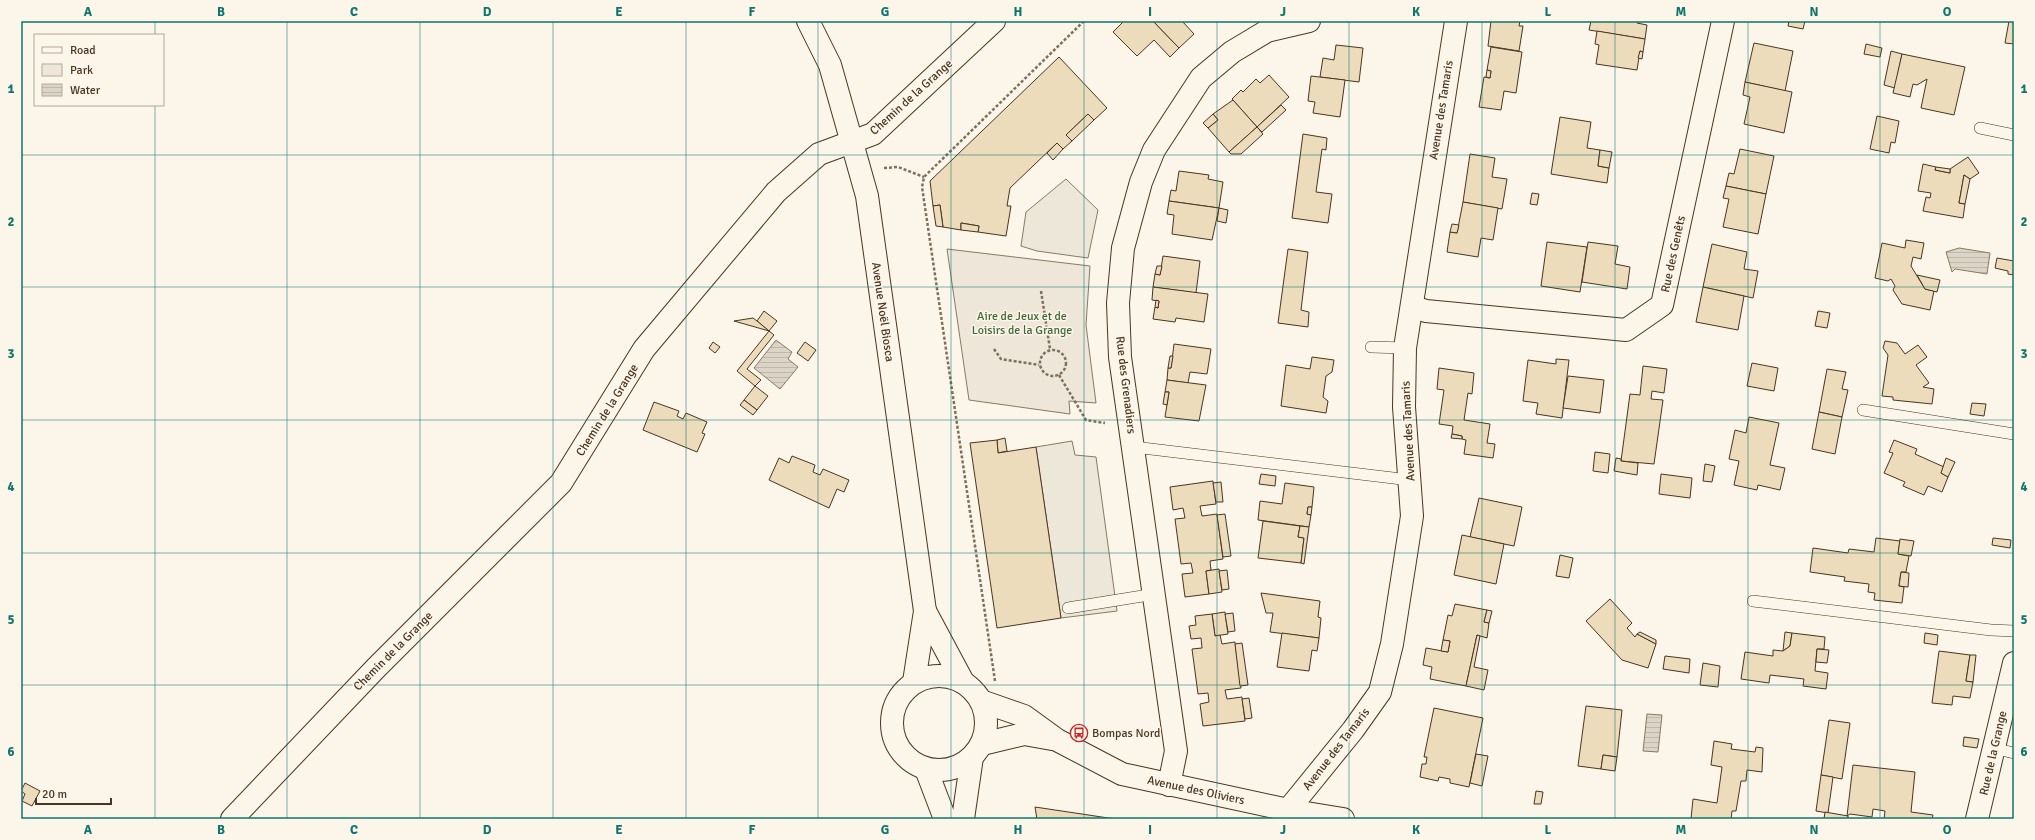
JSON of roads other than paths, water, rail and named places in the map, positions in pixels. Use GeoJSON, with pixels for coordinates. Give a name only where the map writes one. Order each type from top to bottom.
{"type":"FeatureCollection","features":[{"type":"Feature","properties":{"kind":"street","name":"Avenue Noël Biosca"},"geometry":{"type":"LineString","coordinates":[[808,21],[830,65],[867,196],[925,611]]}},
{"type":"Feature","properties":{"kind":"street","name":"Chemin de la Grange"},"geometry":{"type":"LineString","coordinates":[[232,819],[364,680],[560,483],[644,349],[776,192],[819,154],[872,134],[994,21]]}},
{"type":"Feature","properties":{"kind":"street","name":"Rue des Grenadiers"},"geometry":{"type":"LineString","coordinates":[[1169,785],[1176,752],[1133,438],[1120,357],[1118,304],[1122,256],[1141,182],[1154,150],[1201,78],[1232,52],[1267,31],[1309,21]]}},
{"type":"Feature","properties":{"kind":"street","name":"Avenue des Tamaris"},"geometry":{"type":"LineString","coordinates":[[1288,810],[1353,730],[1380,692],[1392,644],[1412,516],[1404,407],[1405,348],[1413,307],[1416,272],[1456,21]]}},
{"type":"Feature","properties":{"kind":"street","name":"Rue des Genêts"},"geometry":{"type":"LineString","coordinates":[[1413,307],[1426,311],[1626,330],[1662,305],[1723,21]]}},
{"type":"Feature","properties":{"kind":"street"},"geometry":{"type":"LineString","coordinates":[[914,682],[925,611]]}},
{"type":"Feature","properties":{"kind":"street"},"geometry":{"type":"LineString","coordinates":[[925,611],[963,682]]}},
{"type":"Feature","properties":{"kind":"street","name":"Rue de la Grange"},"geometry":{"type":"LineString","coordinates":[[1977,819],[2004,750],[2014,663]]}},
{"type":"Feature","properties":{"kind":"street"},"geometry":{"type":"LineString","coordinates":[[963,819],[977,750],[986,730],[985,715],[981,701],[963,682],[947,676],[936,676],[914,682],[902,693],[894,706],[891,722],[893,737],[900,752],[912,763],[926,769],[942,771],[958,767],[977,750]]}},
{"type":"Feature","properties":{"kind":"street","name":"Avenue des Oliviers"},"geometry":{"type":"LineString","coordinates":[[981,701],[1024,716],[1057,740],[1122,774],[1288,810],[1343,819]]}},
{"type":"Feature","properties":{"kind":"street","name":"Avenue des Oliviers"},"geometry":{"type":"LineString","coordinates":[[977,750],[1024,734],[1057,740]]}},
{"type":"Feature","properties":{"kind":"street"},"geometry":{"type":"LineString","coordinates":[[926,769],[945,819]]}},
{"type":"Feature","properties":{"kind":"lane"},"geometry":{"type":"LineString","coordinates":[[1980,128],[2014,135]]}},
{"type":"Feature","properties":{"kind":"lane"},"geometry":{"type":"LineString","coordinates":[[1371,347],[1405,348]]}},
{"type":"Feature","properties":{"kind":"lane"},"geometry":{"type":"LineString","coordinates":[[1863,410],[2014,434]]}},
{"type":"Feature","properties":{"kind":"lane"},"geometry":{"type":"LineString","coordinates":[[1133,438],[1410,480]]}},
{"type":"Feature","properties":{"kind":"lane"},"geometry":{"type":"LineString","coordinates":[[1068,608],[1155,594]]}},
{"type":"Feature","properties":{"kind":"lane"},"geometry":{"type":"LineString","coordinates":[[1753,601],[1991,630],[2014,631]]}},
{"type":"Feature","properties":{"kind":"water"},"geometry":{"type":"Polygon","coordinates":[[[1959,248],[1990,253],[1987,274],[1955,269],[1952,272],[1946,252],[1959,248]]]}},
{"type":"Feature","properties":{"kind":"water"},"geometry":{"type":"Polygon","coordinates":[[[776,340],[792,352],[788,359],[798,367],[780,389],[754,368],[776,340]]]}},
{"type":"Feature","properties":{"kind":"water"},"geometry":{"type":"Polygon","coordinates":[[[1647,714],[1662,715],[1658,752],[1643,751],[1647,714]]]}},
{"type":"Feature","properties":{"kind":"place","name":"Bompas Nord"},"geometry":{"type":"Point","coordinates":[1079,733]}},
{"type":"Feature","properties":{"kind":"park label","name":"Aire de Jeux et de Loisirs de la Grange"},"geometry":{"type":"Point","coordinates":[1022,323]}}]}
